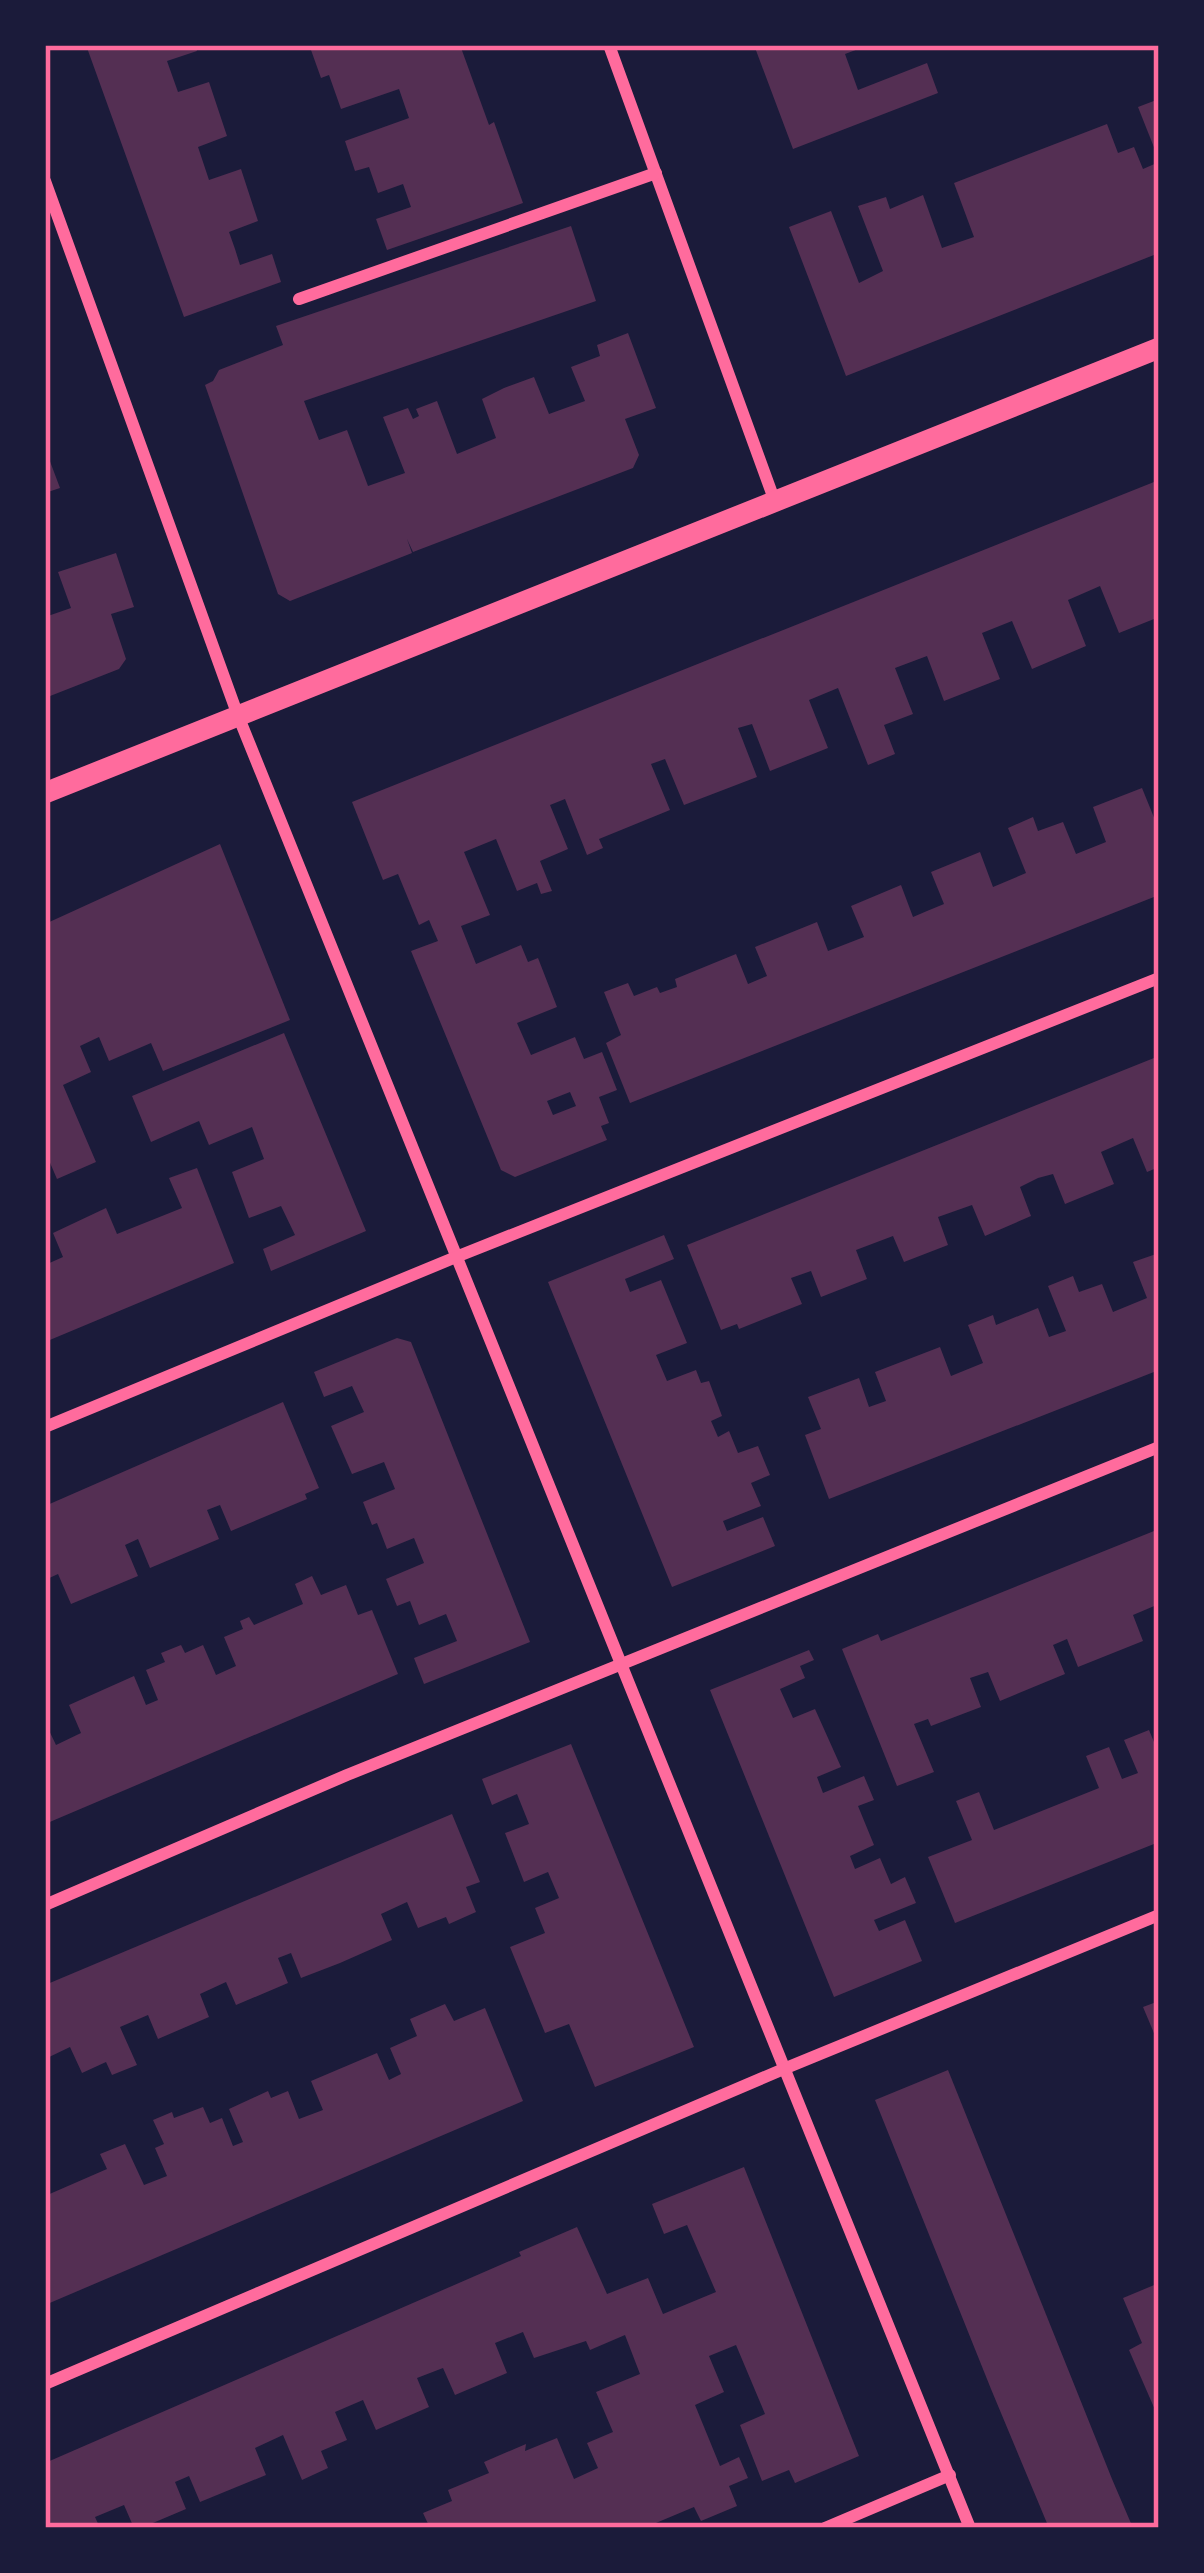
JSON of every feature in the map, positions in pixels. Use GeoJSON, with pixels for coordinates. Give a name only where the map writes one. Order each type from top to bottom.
{"type":"FeatureCollection","features":[{"type":"Feature","properties":{"kind":"street"},"geometry":{"type":"LineString","coordinates":[[609,45],[774,499]]}},
{"type":"Feature","properties":{"kind":"street"},"geometry":{"type":"LineString","coordinates":[[299,299],[656,173]]}},
{"type":"Feature","properties":{"kind":"street"},"geometry":{"type":"LineString","coordinates":[[45,181],[237,713],[970,2528]]}},
{"type":"Feature","properties":{"kind":"street"},"geometry":{"type":"LineString","coordinates":[[45,793],[1159,348]]}},
{"type":"Feature","properties":{"kind":"street"},"geometry":{"type":"LineString","coordinates":[[45,1427],[456,1257],[1159,978]]}},
{"type":"Feature","properties":{"kind":"street"},"geometry":{"type":"LineString","coordinates":[[45,1905],[346,1775],[1159,1448]]}},
{"type":"Feature","properties":{"kind":"street"},"geometry":{"type":"LineString","coordinates":[[45,2384],[786,2068],[1159,1916]]}},
{"type":"Feature","properties":{"kind":"street"},"geometry":{"type":"LineString","coordinates":[[825,2528],[950,2475]]}},
{"type":"Feature","properties":{"kind":"building"},"geometry":{"type":"Polygon","coordinates":[[[86,45],[195,45],[197,51],[167,61],[178,92],[209,82],[227,136],[198,147],[209,180],[241,169],[258,221],[229,232],[240,265],[272,254],[281,282],[184,317],[86,45]]]}},
{"type":"Feature","properties":{"kind":"building"},"geometry":{"type":"Polygon","coordinates":[[[325,45],[460,45],[523,203],[387,250],[376,219],[411,207],[403,184],[378,193],[369,167],[355,171],[345,141],[409,118],[399,89],[341,109],[329,75],[321,78],[311,50],[325,45]]]}},
{"type":"Feature","properties":{"kind":"building"},"geometry":{"type":"Polygon","coordinates":[[[754,45],[869,45],[845,54],[858,90],[927,63],[938,93],[793,149],[754,45]]]}},
{"type":"Feature","properties":{"kind":"building"},"geometry":{"type":"Polygon","coordinates":[[[1159,99],[1159,160],[1138,107],[1159,99]]]}},
{"type":"Feature","properties":{"kind":"building"},"geometry":{"type":"Polygon","coordinates":[[[1107,124],[1118,153],[1134,147],[1143,169],[1159,162],[1159,253],[846,376],[789,227],[831,211],[859,283],[883,271],[858,206],[886,197],[890,209],[923,195],[942,248],[974,237],[954,183],[1107,124]]]}},
{"type":"Feature","properties":{"kind":"building"},"geometry":{"type":"Polygon","coordinates":[[[571,226],[596,301],[304,401],[319,440],[347,430],[368,486],[405,473],[383,417],[408,408],[413,419],[419,416],[416,409],[437,401],[457,454],[496,438],[482,399],[504,388],[534,377],[549,414],[585,401],[571,367],[600,356],[597,345],[628,333],[656,408],[625,419],[639,455],[633,468],[413,552],[407,539],[412,553],[290,601],[278,594],[205,385],[219,370],[283,345],[276,326],[571,226]]]}},
{"type":"Feature","properties":{"kind":"building"},"geometry":{"type":"Polygon","coordinates":[[[45,448],[60,488],[45,493],[45,448]]]}},
{"type":"Feature","properties":{"kind":"building"},"geometry":{"type":"Polygon","coordinates":[[[1159,480],[1159,617],[1119,633],[1100,586],[1068,600],[1086,646],[1032,669],[1012,621],[982,633],[1000,679],[944,701],[927,656],[895,668],[913,714],[884,725],[895,754],[868,765],[838,688],[809,700],[828,748],[770,771],[752,724],[738,728],[757,777],[684,805],[665,759],[651,764],[670,810],[599,839],[603,848],[587,855],[565,799],[550,805],[568,849],[540,861],[552,891],[541,894],[537,883],[517,891],[496,839],[464,852],[490,915],[461,926],[476,964],[521,945],[528,962],[538,958],[557,1007],[517,1023],[531,1055],[575,1037],[584,1059],[602,1052],[617,1090],[599,1097],[609,1123],[601,1126],[607,1140],[515,1177],[501,1170],[411,951],[438,941],[429,920],[419,925],[398,874],[383,880],[352,802],[1159,480]],[[570,1092],[547,1101],[553,1115],[576,1106],[570,1092]]]}},
{"type":"Feature","properties":{"kind":"building"},"geometry":{"type":"Polygon","coordinates":[[[116,553],[134,607],[111,614],[126,659],[119,669],[45,698],[45,617],[71,608],[58,572],[116,553]]]}},
{"type":"Feature","properties":{"kind":"building"},"geometry":{"type":"Polygon","coordinates":[[[1142,788],[1155,820],[1159,818],[1159,895],[630,1103],[606,1043],[621,1035],[604,992],[628,983],[634,996],[657,987],[660,993],[677,987],[675,979],[736,954],[748,984],[767,976],[755,947],[817,922],[828,951],[864,937],[851,906],[901,885],[913,917],[944,904],[931,872],[980,852],[993,887],[1026,873],[1008,828],[1033,817],[1038,831],[1063,822],[1076,854],[1106,842],[1093,807],[1142,788]]]}},
{"type":"Feature","properties":{"kind":"building"},"geometry":{"type":"Polygon","coordinates":[[[220,844],[290,1020],[163,1071],[151,1043],[109,1061],[99,1037],[80,1046],[91,1072],[63,1085],[96,1162],[57,1179],[45,1151],[45,924],[220,844]]]}},
{"type":"Feature","properties":{"kind":"building"},"geometry":{"type":"Polygon","coordinates":[[[284,1033],[366,1231],[271,1271],[263,1249],[295,1235],[281,1206],[249,1218],[232,1172],[264,1159],[252,1127],[209,1145],[199,1121],[151,1142],[132,1096],[284,1033]]]}},
{"type":"Feature","properties":{"kind":"building"},"geometry":{"type":"Polygon","coordinates":[[[1159,1056],[1159,1167],[1147,1172],[1133,1138],[1101,1152],[1114,1184],[1065,1204],[1053,1174],[1038,1178],[1020,1187],[1031,1216],[985,1236],[972,1205],[938,1217],[948,1245],[904,1262],[893,1236],[856,1250],[867,1279],[821,1297],[811,1271],[791,1278],[802,1304],[739,1329],[737,1324],[721,1330],[687,1245],[1159,1056]]]}},
{"type":"Feature","properties":{"kind":"building"},"geometry":{"type":"Polygon","coordinates":[[[197,1168],[234,1263],[45,1342],[45,1265],[63,1257],[53,1233],[106,1208],[117,1234],[182,1208],[169,1178],[197,1168]]]}},
{"type":"Feature","properties":{"kind":"building"},"geometry":{"type":"Polygon","coordinates":[[[664,1235],[674,1259],[625,1279],[630,1292],[661,1280],[687,1343],[656,1355],[667,1381],[696,1370],[701,1383],[709,1381],[722,1416],[711,1421],[718,1437],[729,1431],[738,1453],[758,1446],[770,1475],[751,1483],[761,1506],[723,1521],[727,1531],[763,1517],[775,1546],[672,1587],[548,1282],[664,1235]]]}},
{"type":"Feature","properties":{"kind":"building"},"geometry":{"type":"Polygon","coordinates":[[[1159,1253],[1159,1370],[829,1499],[805,1435],[821,1429],[808,1397],[859,1378],[869,1407],[886,1401],[875,1372],[940,1347],[951,1376],[983,1363],[968,1325],[993,1315],[996,1325],[1038,1308],[1049,1337],[1066,1331],[1048,1286],[1073,1276],[1079,1292],[1102,1284],[1113,1312],[1147,1298],[1133,1262],[1159,1253]]]}},
{"type":"Feature","properties":{"kind":"building"},"geometry":{"type":"Polygon","coordinates":[[[397,1338],[411,1342],[530,1642],[424,1684],[414,1658],[457,1641],[446,1614],[419,1625],[410,1601],[397,1606],[386,1579],[424,1563],[414,1538],[387,1549],[377,1523],[372,1525],[363,1502],[395,1489],[384,1462],[352,1474],[331,1426],[364,1412],[352,1386],[324,1397],[314,1372],[397,1338]]]}},
{"type":"Feature","properties":{"kind":"building"},"geometry":{"type":"Polygon","coordinates":[[[283,1402],[319,1488],[305,1494],[307,1499],[231,1531],[220,1505],[207,1510],[219,1539],[150,1568],[138,1539],[125,1545],[138,1576],[71,1604],[58,1574],[45,1580],[45,1506],[283,1402]]]}},
{"type":"Feature","properties":{"kind":"building"},"geometry":{"type":"Polygon","coordinates":[[[1159,1529],[1159,1604],[1133,1615],[1143,1641],[1078,1667],[1067,1639],[1053,1645],[1065,1674],[1000,1701],[988,1672],[970,1678],[981,1707],[931,1726],[928,1719],[914,1724],[934,1772],[897,1786],[842,1649],[878,1634],[881,1641],[1159,1529]]]}},
{"type":"Feature","properties":{"kind":"building"},"geometry":{"type":"Polygon","coordinates":[[[312,1576],[321,1595],[346,1585],[358,1615],[372,1610],[398,1674],[45,1824],[45,1722],[56,1745],[81,1733],[69,1705],[134,1676],[146,1705],[158,1700],[146,1670],[165,1662],[161,1653],[181,1645],[185,1653],[203,1645],[216,1675],[236,1666],[224,1637],[243,1629],[240,1621],[249,1617],[254,1625],[303,1604],[295,1584],[312,1576]]]}},
{"type":"Feature","properties":{"kind":"building"},"geometry":{"type":"Polygon","coordinates":[[[809,1650],[814,1660],[800,1666],[805,1678],[780,1689],[793,1718],[815,1709],[841,1767],[817,1777],[823,1793],[864,1776],[874,1800],[858,1806],[874,1845],[850,1856],[855,1869],[880,1858],[891,1884],[905,1877],[916,1903],[874,1920],[879,1931],[905,1920],[922,1961],[834,1997],[710,1690],[809,1650]]]}},
{"type":"Feature","properties":{"kind":"building"},"geometry":{"type":"Polygon","coordinates":[[[1149,1730],[1159,1754],[1159,1842],[955,1923],[928,1857],[972,1840],[956,1801],[979,1792],[994,1830],[1099,1788],[1086,1756],[1109,1747],[1122,1779],[1138,1773],[1124,1740],[1149,1730]]]}},
{"type":"Feature","properties":{"kind":"building"},"geometry":{"type":"Polygon","coordinates":[[[571,1744],[694,2047],[595,2087],[569,2024],[545,2033],[510,1947],[545,1933],[535,1908],[559,1898],[548,1872],[524,1882],[505,1833],[529,1824],[517,1794],[492,1805],[482,1779],[571,1744]]]}},
{"type":"Feature","properties":{"kind":"building"},"geometry":{"type":"Polygon","coordinates":[[[452,1814],[480,1882],[466,1887],[476,1912],[449,1924],[446,1917],[418,1928],[407,1902],[381,1914],[392,1940],[340,1963],[301,1978],[291,1953],[278,1958],[288,1983],[236,2005],[226,1982],[200,1994],[209,2017],[158,2039],[148,2015],[120,2027],[137,2065],[112,2075],[106,2062],[82,2073],[70,2047],[45,2059],[45,1985],[452,1814]]]}},
{"type":"Feature","properties":{"kind":"building"},"geometry":{"type":"Polygon","coordinates":[[[1159,2001],[1159,2045],[1143,2007],[1159,2001]]]}},
{"type":"Feature","properties":{"kind":"building"},"geometry":{"type":"Polygon","coordinates":[[[445,2004],[454,2021],[485,2008],[523,2101],[45,2305],[45,2196],[107,2169],[100,2154],[125,2144],[144,2185],[167,2176],[155,2148],[164,2144],[153,2120],[172,2112],[174,2118],[203,2107],[210,2123],[222,2118],[233,2146],[243,2142],[229,2109],[268,2091],[271,2098],[288,2091],[299,2119],[323,2110],[311,2081],[377,2053],[389,2080],[401,2074],[390,2048],[417,2036],[410,2019],[445,2004]]]}},
{"type":"Feature","properties":{"kind":"building"},"geometry":{"type":"Polygon","coordinates":[[[948,2070],[1133,2528],[1049,2528],[991,2389],[875,2100],[948,2070]]]}},
{"type":"Feature","properties":{"kind":"building"},"geometry":{"type":"Polygon","coordinates":[[[744,2167],[859,2456],[795,2483],[789,2470],[762,2481],[740,2425],[765,2414],[736,2345],[709,2356],[724,2392],[695,2405],[720,2466],[739,2457],[748,2478],[729,2486],[737,2506],[701,2521],[694,2507],[644,2528],[430,2528],[423,2513],[452,2501],[448,2490],[489,2473],[484,2462],[526,2444],[525,2451],[557,2438],[574,2479],[598,2468],[587,2443],[613,2432],[596,2392],[640,2374],[625,2335],[590,2350],[586,2341],[534,2358],[523,2332],[495,2343],[507,2373],[455,2395],[443,2368],[417,2378],[429,2407],[376,2430],[363,2400],[335,2412],[347,2440],[321,2451],[328,2468],[302,2480],[283,2435],[255,2448],[266,2475],[200,2502],[189,2476],[175,2482],[186,2509],[141,2528],[134,2528],[124,2505],[95,2517],[100,2528],[45,2528],[45,2463],[521,2256],[519,2252],[577,2227],[607,2294],[648,2278],[663,2314],[716,2292],[687,2225],[664,2234],[652,2204],[744,2167]]]}},
{"type":"Feature","properties":{"kind":"building"},"geometry":{"type":"Polygon","coordinates":[[[1159,2283],[1159,2419],[1129,2350],[1142,2343],[1123,2298],[1159,2283]]]}}]}
